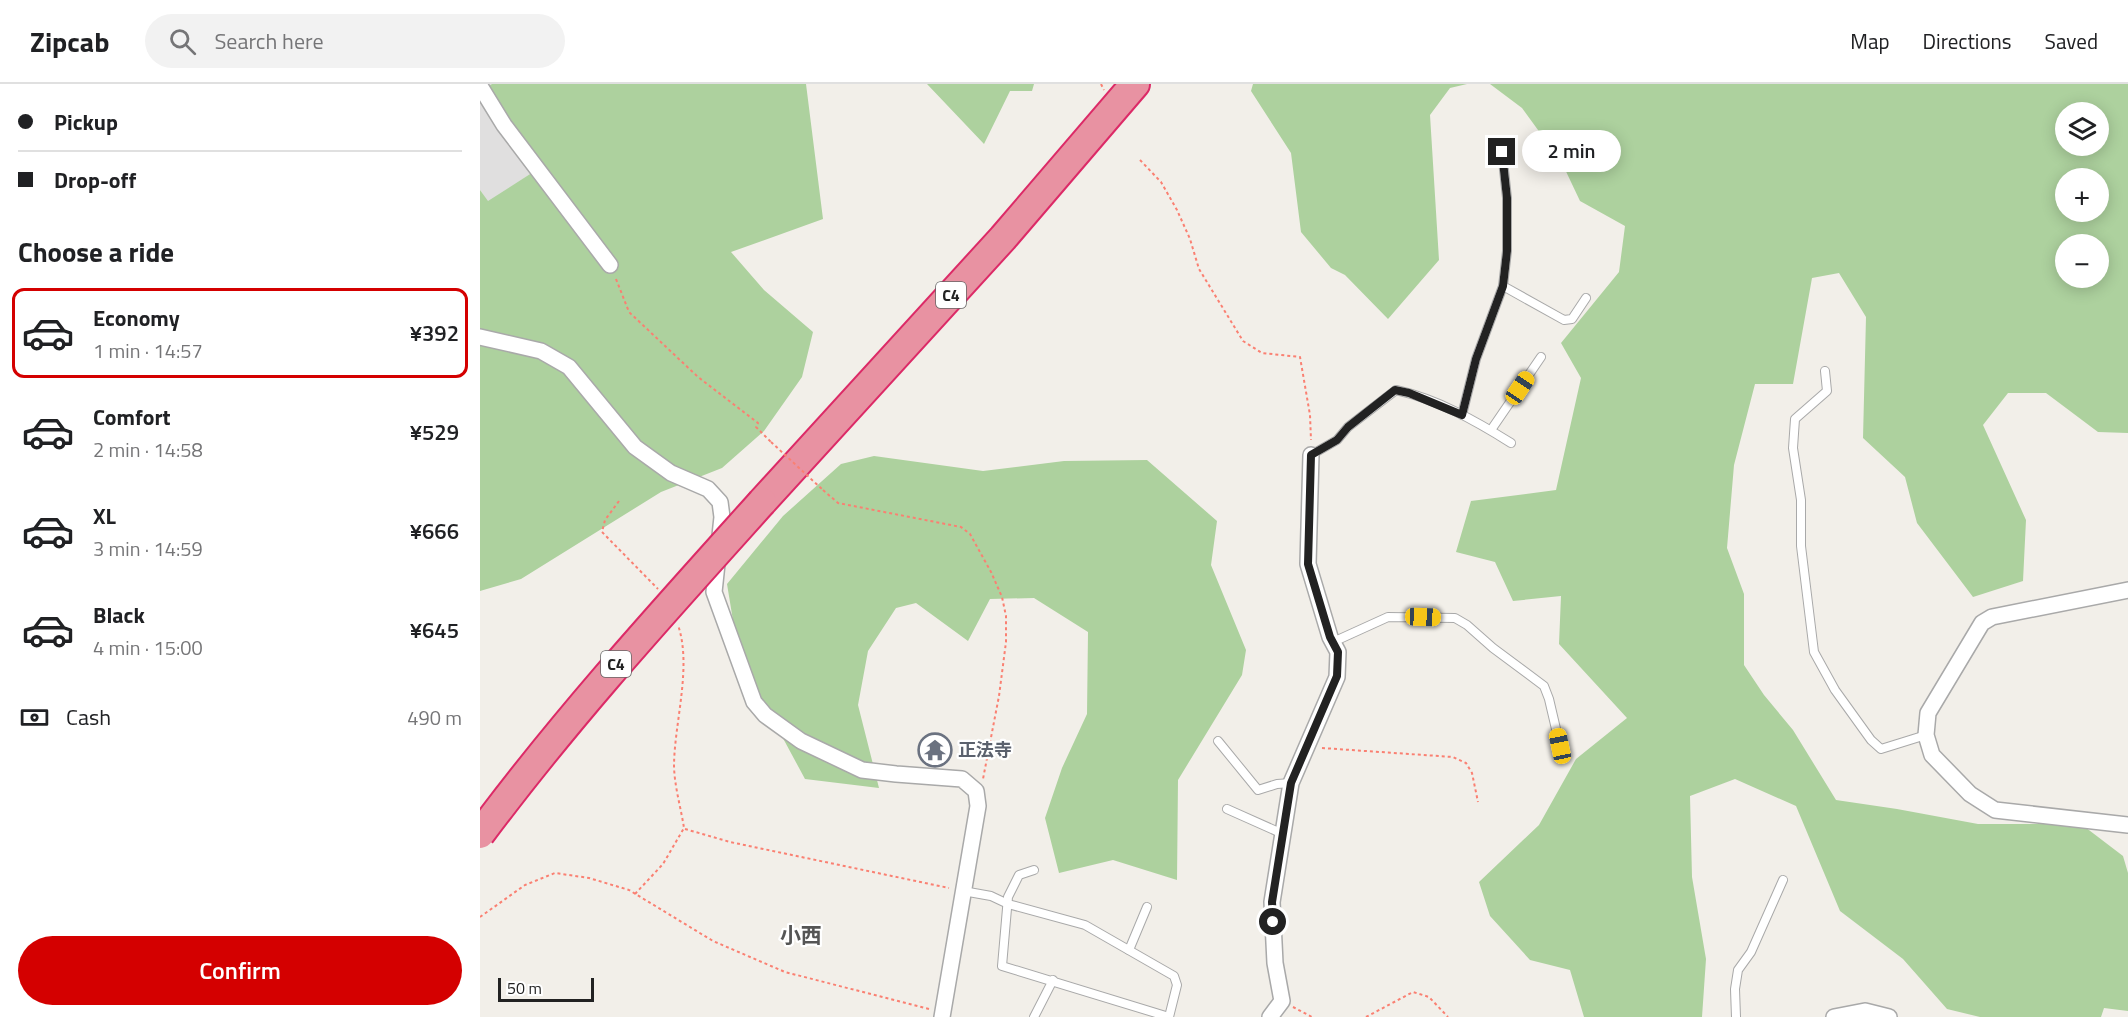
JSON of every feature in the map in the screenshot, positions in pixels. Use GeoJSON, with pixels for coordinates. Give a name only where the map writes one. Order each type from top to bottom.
{"type":"FeatureCollection","features":[{"type":"Feature","properties":{"kind":"highway","name":"C4"},"geometry":{"type":"LineString","coordinates":[[480,834],[593,690],[1003,238],[1135,84]]}},
{"type":"Feature","properties":{"kind":"street"},"geometry":{"type":"LineString","coordinates":[[480,86],[504,125],[610,265]]}},
{"type":"Feature","properties":{"kind":"street"},"geometry":{"type":"LineString","coordinates":[[480,337],[541,351],[569,367],[634,447],[671,473],[708,489],[720,502],[722,517],[714,592],[754,702],[765,715],[801,741],[862,770],[962,779],[975,791],[978,806],[963,891],[946,1016]]}},
{"type":"Feature","properties":{"kind":"street"},"geometry":{"type":"LineString","coordinates":[[1270,1017],[1282,1001],[1275,963],[1272,902],[1291,783],[1337,676],[1338,652],[1308,564],[1311,455]]}},
{"type":"Feature","properties":{"kind":"street"},"geometry":{"type":"LineString","coordinates":[[2128,590],[1992,617],[1982,623],[1928,712],[1926,735],[1932,755],[1970,794],[1995,810],[2128,825]]}},
{"type":"Feature","properties":{"kind":"street"},"geometry":{"type":"LineString","coordinates":[[1834,1017],[1865,1011],[1889,1017]]}},
{"type":"Feature","properties":{"kind":"lane"},"geometry":{"type":"LineString","coordinates":[[1462,415],[1476,359],[1503,286],[1507,251],[1507,198],[1502,152]]}},
{"type":"Feature","properties":{"kind":"lane"},"geometry":{"type":"LineString","coordinates":[[1503,286],[1564,320],[1572,319],[1586,298]]}},
{"type":"Feature","properties":{"kind":"lane"},"geometry":{"type":"LineString","coordinates":[[1491,430],[1541,357]]}},
{"type":"Feature","properties":{"kind":"lane"},"geometry":{"type":"LineString","coordinates":[[1825,371],[1827,391],[1795,419],[1793,448],[1802,500],[1801,546],[1814,652],[1835,690],[1871,740],[1881,748],[1926,735]]}},
{"type":"Feature","properties":{"kind":"lane"},"geometry":{"type":"LineString","coordinates":[[1311,455],[1337,440],[1348,427],[1395,390],[1409,393],[1462,415],[1511,443]]}},
{"type":"Feature","properties":{"kind":"lane"},"geometry":{"type":"LineString","coordinates":[[1333,642],[1388,617],[1455,618],[1544,686],[1560,746]]}},
{"type":"Feature","properties":{"kind":"lane"},"geometry":{"type":"LineString","coordinates":[[1218,741],[1258,789],[1291,783]]}},
{"type":"Feature","properties":{"kind":"lane"},"geometry":{"type":"LineString","coordinates":[[1227,809],[1283,834]]}},
{"type":"Feature","properties":{"kind":"lane"},"geometry":{"type":"LineString","coordinates":[[963,891],[991,897],[1008,904],[1085,926],[1174,976],[1177,985],[1169,1017],[1002,966],[1008,904],[1008,897],[1019,876],[1034,870]]}},
{"type":"Feature","properties":{"kind":"lane"},"geometry":{"type":"LineString","coordinates":[[1737,1017],[1735,989],[1738,970],[1751,952],[1783,880]]}},
{"type":"Feature","properties":{"kind":"lane"},"geometry":{"type":"LineString","coordinates":[[1129,950],[1147,907]]}},
{"type":"Feature","properties":{"kind":"lane"},"geometry":{"type":"LineString","coordinates":[[1034,1017],[1053,980]]}},
{"type":"Feature","properties":{"kind":"path"},"geometry":{"type":"LineString","coordinates":[[1101,84],[1104,90]]}},
{"type":"Feature","properties":{"kind":"path"},"geometry":{"type":"LineString","coordinates":[[1140,160],[1161,182],[1186,229],[1199,269],[1243,341],[1262,353],[1300,357],[1310,415],[1311,455]]}},
{"type":"Feature","properties":{"kind":"path"},"geometry":{"type":"LineString","coordinates":[[610,265],[629,312],[698,376],[758,423],[756,427],[838,503],[961,527],[970,534],[1002,597],[1006,616],[1006,642],[999,696],[978,806]]}},
{"type":"Feature","properties":{"kind":"path"},"geometry":{"type":"LineString","coordinates":[[620,501],[605,520],[602,532],[659,590]]}},
{"type":"Feature","properties":{"kind":"path"},"geometry":{"type":"LineString","coordinates":[[635,894],[663,864],[684,828],[674,768],[683,674],[682,636],[675,616]]}},
{"type":"Feature","properties":{"kind":"path"},"geometry":{"type":"LineString","coordinates":[[1307,747],[1453,757],[1466,763],[1472,773],[1478,802]]}},
{"type":"Feature","properties":{"kind":"path"},"geometry":{"type":"LineString","coordinates":[[684,828],[730,842],[963,891]]}},
{"type":"Feature","properties":{"kind":"path"},"geometry":{"type":"LineString","coordinates":[[480,917],[525,885],[555,873],[589,878],[629,890],[713,941],[785,972],[946,1016]]}},
{"type":"Feature","properties":{"kind":"path"},"geometry":{"type":"LineString","coordinates":[[1366,1017],[1413,992],[1429,997],[1448,1017]]}},
{"type":"Feature","properties":{"kind":"path"},"geometry":{"type":"LineString","coordinates":[[1282,1001],[1312,1017]]}},
{"type":"Feature","properties":{"kind":"shaded area"},"geometry":{"type":"Polygon","coordinates":[[[480,84],[492,84],[488,87],[541,167],[488,202],[480,190],[480,84]]]}},
{"type":"Feature","properties":{"kind":"green space"},"geometry":{"type":"Polygon","coordinates":[[[492,84],[806,84],[823,219],[731,252],[764,290],[813,332],[802,377],[764,431],[722,468],[661,492],[521,579],[480,591],[480,190],[488,201],[541,167],[487,87],[492,84]]]}},
{"type":"Feature","properties":{"kind":"green space"},"geometry":{"type":"Polygon","coordinates":[[[927,84],[1034,84],[1032,91],[1010,91],[984,144],[927,84]]]}},
{"type":"Feature","properties":{"kind":"green space"},"geometry":{"type":"Polygon","coordinates":[[[1253,84],[1467,84],[1450,88],[1430,115],[1439,260],[1388,319],[1345,275],[1331,268],[1301,232],[1291,153],[1251,91],[1253,84]]]}},
{"type":"Feature","properties":{"kind":"green space"},"geometry":{"type":"Polygon","coordinates":[[[1490,84],[2128,84],[2128,433],[2098,432],[2046,393],[2008,393],[1983,425],[2026,520],[2023,581],[1973,597],[1917,523],[1905,477],[1863,438],[1866,317],[1839,273],[1812,278],[1793,384],[1755,384],[1734,465],[1727,548],[1744,594],[1744,665],[1764,695],[1793,730],[1836,800],[1978,824],[2081,824],[2123,856],[2128,873],[2128,1011],[2104,1008],[2101,1017],[1980,1017],[1947,1009],[1903,959],[1840,911],[1796,806],[1735,779],[1690,796],[1692,877],[1706,959],[1702,1017],[1584,1017],[1570,970],[1530,960],[1490,916],[1479,882],[1539,825],[1576,759],[1627,718],[1559,644],[1561,596],[1513,601],[1495,562],[1456,552],[1471,501],[1556,490],[1581,378],[1561,343],[1619,272],[1625,226],[1580,201],[1562,163],[1522,108],[1490,84]]]}},
{"type":"Feature","properties":{"kind":"green space"},"geometry":{"type":"Polygon","coordinates":[[[874,456],[983,471],[1064,461],[1147,460],[1217,521],[1211,565],[1246,650],[1242,675],[1178,780],[1177,880],[1113,860],[1059,873],[1045,818],[1062,768],[1087,714],[1088,632],[1034,598],[990,599],[968,641],[916,603],[896,608],[868,651],[858,705],[879,788],[805,779],[771,716],[743,681],[727,584],[783,516],[841,464],[874,456]]]}},
{"type":"Feature","properties":{"kind":"place","name":"正法寺"},"geometry":{"type":"Point","coordinates":[935,750]}},
{"type":"Feature","properties":{"kind":"district","name":"小西"},"geometry":{"type":"Point","coordinates":[801,936]}},
{"type":"Feature","properties":{"kind":"route"},"geometry":{"type":"LineString","coordinates":[[1273,922],[1272,902],[1291,783],[1337,676],[1338,652],[1330,637],[1308,564],[1311,455],[1337,440],[1348,427],[1395,390],[1409,393],[1462,415],[1476,359],[1503,286],[1507,251],[1507,198],[1502,152]]}}]}
